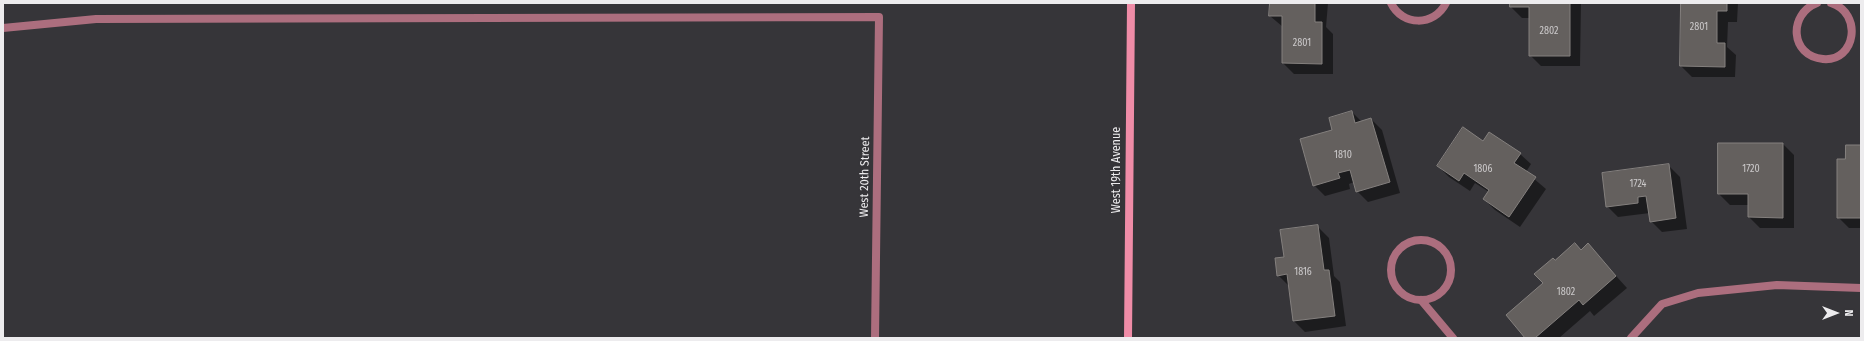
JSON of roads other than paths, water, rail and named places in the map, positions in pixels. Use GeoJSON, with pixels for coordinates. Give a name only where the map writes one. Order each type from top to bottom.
{"type":"FeatureCollection","features":[{"type":"Feature","properties":{"kind":"street","name":"West 19th Avenue"},"geometry":{"type":"LineString","coordinates":[[1128,338],[1130,3]]}},
{"type":"Feature","properties":{"kind":"street"},"geometry":{"type":"LineString","coordinates":[[1391,3],[1398,13],[1406,19],[1419,22],[1430,19],[1438,14],[1446,3]]}},
{"type":"Feature","properties":{"kind":"street"},"geometry":{"type":"LineString","coordinates":[[1817,3],[1802,12],[1796,25],[1797,39],[1802,48],[1812,56],[1824,59],[1838,55],[1846,50],[1851,41],[1852,29],[1848,15],[1845,10],[1831,3]]}},
{"type":"Feature","properties":{"kind":"street","name":"West 20th Street"},"geometry":{"type":"LineString","coordinates":[[3,28],[96,19],[879,17],[876,338]]}},
{"type":"Feature","properties":{"kind":"street"},"geometry":{"type":"LineString","coordinates":[[1421,300],[1435,297],[1448,285],[1452,275],[1451,262],[1446,252],[1437,243],[1428,240],[1416,239],[1404,244],[1394,255],[1391,265],[1391,274],[1394,284],[1401,293],[1410,298],[1421,300],[1452,338]]}},
{"type":"Feature","properties":{"kind":"street"},"geometry":{"type":"LineString","coordinates":[[1631,338],[1662,304],[1698,292],[1777,285],[1861,288]]}}]}
